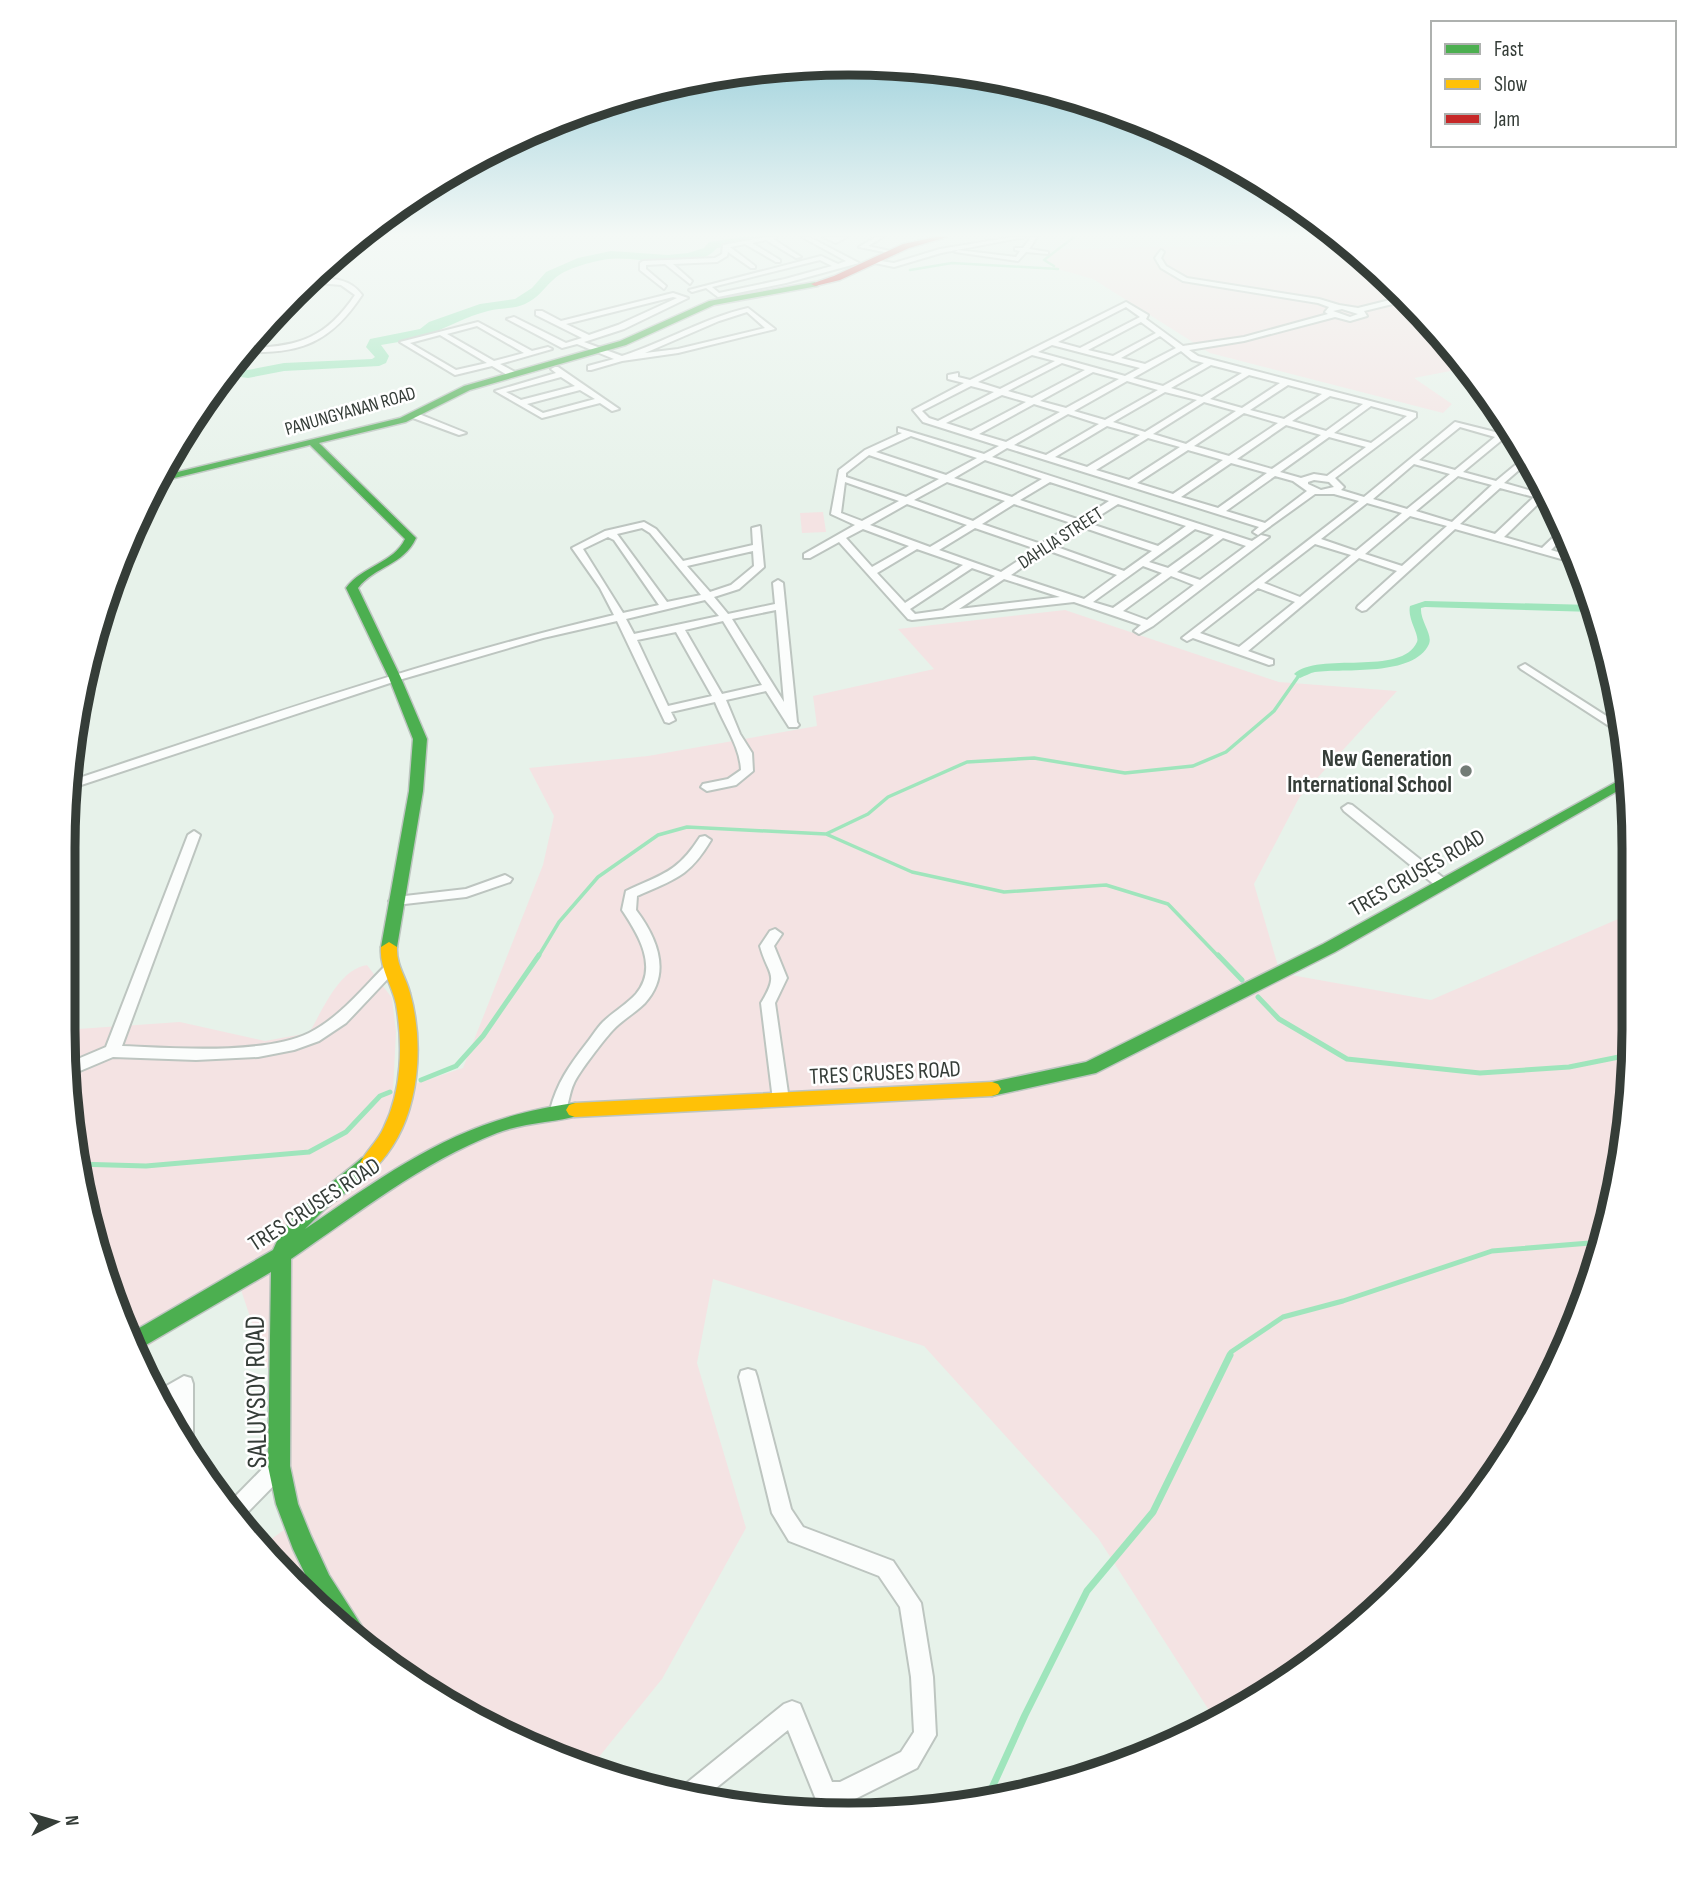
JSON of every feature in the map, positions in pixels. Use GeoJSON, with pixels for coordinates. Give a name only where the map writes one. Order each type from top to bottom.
{"type":"FeatureCollection","features":[{"type":"Feature","properties":{"kind":"main road","name":"PANUNGYANAN ROAD"},"geometry":{"type":"LineString","coordinates":[[171,476],[313,443],[416,415],[467,388],[667,325]]}},
{"type":"Feature","properties":{"kind":"main road"},"geometry":{"type":"LineString","coordinates":[[281,1255],[285,1238],[295,1221],[361,1173],[378,1157],[404,1109],[407,1061],[401,990],[387,957],[416,791],[420,739],[395,678],[352,588],[359,578],[407,549],[411,538],[368,497],[341,476],[313,443]]}},
{"type":"Feature","properties":{"kind":"main road","name":"TRES CRUSES ROAD"},"geometry":{"type":"LineString","coordinates":[[140,1338],[281,1255],[377,1189],[480,1130],[558,1110],[996,1089],[1090,1068],[1329,948],[1619,785]]}},
{"type":"Feature","properties":{"kind":"main road","name":"SALUYSOY ROAD"},"geometry":{"type":"LineString","coordinates":[[281,1255],[279,1466],[301,1541],[336,1608]]}},
{"type":"Feature","properties":{"kind":"street"},"geometry":{"type":"LineString","coordinates":[[259,349],[289,347],[323,337],[336,325]]}},
{"type":"Feature","properties":{"kind":"street"},"geometry":{"type":"LineString","coordinates":[[475,325],[404,342],[455,373],[530,354]]}},
{"type":"Feature","properties":{"kind":"street"},"geometry":{"type":"LineString","coordinates":[[479,325],[530,354],[553,362],[581,387],[615,409]]}},
{"type":"Feature","properties":{"kind":"street"},"geometry":{"type":"LineString","coordinates":[[522,325],[565,346],[580,342],[596,345],[626,325]]}},
{"type":"Feature","properties":{"kind":"street"},"geometry":{"type":"LineString","coordinates":[[565,325],[622,359]]}},
{"type":"Feature","properties":{"kind":"street"},"geometry":{"type":"LineString","coordinates":[[605,325],[615,330]]}},
{"type":"Feature","properties":{"kind":"street"},"geometry":{"type":"LineString","coordinates":[[622,359],[704,325]]}},
{"type":"Feature","properties":{"kind":"street"},"geometry":{"type":"LineString","coordinates":[[591,368],[622,359],[771,329],[766,325]]}},
{"type":"Feature","properties":{"kind":"street"},"geometry":{"type":"LineString","coordinates":[[1085,325],[917,410],[926,421],[1219,512],[1259,536]]}},
{"type":"Feature","properties":{"kind":"street"},"geometry":{"type":"LineString","coordinates":[[1081,350],[1130,325]]}},
{"type":"Feature","properties":{"kind":"street"},"geometry":{"type":"LineString","coordinates":[[972,381],[1306,480],[1329,479],[1413,415],[1195,358],[1149,325]]}},
{"type":"Feature","properties":{"kind":"street"},"geometry":{"type":"LineString","coordinates":[[807,556],[1183,348],[1244,339],[1291,325]]}},
{"type":"Feature","properties":{"kind":"street"},"geometry":{"type":"LineString","coordinates":[[699,327],[719,341]]}},
{"type":"Feature","properties":{"kind":"street"},"geometry":{"type":"LineString","coordinates":[[737,329],[746,335]]}},
{"type":"Feature","properties":{"kind":"street"},"geometry":{"type":"LineString","coordinates":[[441,333],[512,374]]}},
{"type":"Feature","properties":{"kind":"street"},"geometry":{"type":"LineString","coordinates":[[1113,359],[1161,333]]}},
{"type":"Feature","properties":{"kind":"street"},"geometry":{"type":"LineString","coordinates":[[580,342],[596,345]]}},
{"type":"Feature","properties":{"kind":"street"},"geometry":{"type":"LineString","coordinates":[[1050,342],[1146,367]]}},
{"type":"Feature","properties":{"kind":"street"},"geometry":{"type":"LineString","coordinates":[[1030,352],[1372,446]]}},
{"type":"Feature","properties":{"kind":"street"},"geometry":{"type":"LineString","coordinates":[[938,425],[1061,361]]}},
{"type":"Feature","properties":{"kind":"street"},"geometry":{"type":"LineString","coordinates":[[553,362],[499,391],[542,416],[600,400]]}},
{"type":"Feature","properties":{"kind":"street"},"geometry":{"type":"LineString","coordinates":[[1047,458],[1210,362]]}},
{"type":"Feature","properties":{"kind":"street"},"geometry":{"type":"LineString","coordinates":[[971,435],[1093,369]]}},
{"type":"Feature","properties":{"kind":"street"},"geometry":{"type":"LineString","coordinates":[[1088,471],[1248,372]]}},
{"type":"Feature","properties":{"kind":"street"},"geometry":{"type":"LineString","coordinates":[[1129,484],[1287,382]]}},
{"type":"Feature","properties":{"kind":"street"},"geometry":{"type":"LineString","coordinates":[[520,403],[581,387]]}},
{"type":"Feature","properties":{"kind":"street"},"geometry":{"type":"LineString","coordinates":[[1173,498],[1328,393]]}},
{"type":"Feature","properties":{"kind":"street"},"geometry":{"type":"LineString","coordinates":[[1219,512],[1369,404]]}},
{"type":"Feature","properties":{"kind":"street"},"geometry":{"type":"LineString","coordinates":[[416,415],[462,433]]}},
{"type":"Feature","properties":{"kind":"street"},"geometry":{"type":"LineString","coordinates":[[1269,662],[1189,636],[1367,499],[1458,424],[1501,436]]}},
{"type":"Feature","properties":{"kind":"street"},"geometry":{"type":"LineString","coordinates":[[899,429],[1222,534],[1259,536]]}},
{"type":"Feature","properties":{"kind":"street"},"geometry":{"type":"LineString","coordinates":[[910,433],[868,452],[842,472],[836,514],[970,565],[1149,624]]}},
{"type":"Feature","properties":{"kind":"street"},"geometry":{"type":"LineString","coordinates":[[1241,651],[1501,436]]}},
{"type":"Feature","properties":{"kind":"street"},"geometry":{"type":"LineString","coordinates":[[868,452],[1159,550]]}},
{"type":"Feature","properties":{"kind":"street"},"geometry":{"type":"LineString","coordinates":[[1412,461],[1535,494]]}},
{"type":"Feature","properties":{"kind":"street"},"geometry":{"type":"LineString","coordinates":[[1362,608],[1519,464]]}},
{"type":"Feature","properties":{"kind":"street"},"geometry":{"type":"LineString","coordinates":[[841,478],[1124,574]]}},
{"type":"Feature","properties":{"kind":"street"},"geometry":{"type":"LineString","coordinates":[[931,551],[1050,478]]}},
{"type":"Feature","properties":{"kind":"street"},"geometry":{"type":"LineString","coordinates":[[1329,479],[1337,489]]}},
{"type":"Feature","properties":{"kind":"street"},"geometry":{"type":"LineString","coordinates":[[1306,480],[1313,491]]}},
{"type":"Feature","properties":{"kind":"street"},"geometry":{"type":"LineString","coordinates":[[1139,631],[1202,584],[1313,491],[1337,489],[1565,557]]}},
{"type":"Feature","properties":{"kind":"street","name":"DAHLIA STREET"},"geometry":{"type":"LineString","coordinates":[[946,613],[1117,500]]}},
{"type":"Feature","properties":{"kind":"street"},"geometry":{"type":"LineString","coordinates":[[1498,537],[1539,501]]}},
{"type":"Feature","properties":{"kind":"street"},"geometry":{"type":"LineString","coordinates":[[770,687],[719,698],[666,715],[619,615],[591,566],[577,548],[608,533],[644,525],[653,531],[725,617],[770,687],[793,725],[778,583]]}},
{"type":"Feature","properties":{"kind":"street"},"geometry":{"type":"LineString","coordinates":[[840,538],[912,617],[1082,600],[1194,525]]}},
{"type":"Feature","properties":{"kind":"street"},"geometry":{"type":"LineString","coordinates":[[79,782],[395,678],[619,615],[707,596],[735,587],[759,567],[757,528]]}},
{"type":"Feature","properties":{"kind":"street"},"geometry":{"type":"LineString","coordinates":[[608,533],[617,538],[664,605]]}},
{"type":"Feature","properties":{"kind":"street"},"geometry":{"type":"LineString","coordinates":[[1115,612],[1222,534]]}},
{"type":"Feature","properties":{"kind":"street"},"geometry":{"type":"LineString","coordinates":[[1544,551],[1556,538]]}},
{"type":"Feature","properties":{"kind":"street"},"geometry":{"type":"LineString","coordinates":[[1314,540],[1404,570]]}},
{"type":"Feature","properties":{"kind":"street"},"geometry":{"type":"LineString","coordinates":[[872,572],[916,546]]}},
{"type":"Feature","properties":{"kind":"street"},"geometry":{"type":"LineString","coordinates":[[681,564],[758,547]]}},
{"type":"Feature","properties":{"kind":"street"},"geometry":{"type":"LineString","coordinates":[[1141,562],[1202,584]]}},
{"type":"Feature","properties":{"kind":"street"},"geometry":{"type":"LineString","coordinates":[[904,608],[970,565]]}},
{"type":"Feature","properties":{"kind":"street"},"geometry":{"type":"LineString","coordinates":[[1001,607],[1034,584]]}},
{"type":"Feature","properties":{"kind":"street"},"geometry":{"type":"LineString","coordinates":[[1257,584],[1300,600]]}},
{"type":"Feature","properties":{"kind":"street"},"geometry":{"type":"LineString","coordinates":[[631,638],[780,606]]}},
{"type":"Feature","properties":{"kind":"street"},"geometry":{"type":"LineString","coordinates":[[679,628],[719,698],[734,734],[746,753],[747,771],[732,782],[707,787]]}},
{"type":"Feature","properties":{"kind":"street"},"geometry":{"type":"LineString","coordinates":[[1525,667],[1611,724]]}},
{"type":"Feature","properties":{"kind":"street"},"geometry":{"type":"LineString","coordinates":[[1348,808],[1441,883]]}},
{"type":"Feature","properties":{"kind":"street"},"geometry":{"type":"LineString","coordinates":[[112,1051],[194,835]]}},
{"type":"Feature","properties":{"kind":"street"},"geometry":{"type":"LineString","coordinates":[[558,1110],[564,1083],[570,1073],[606,1028],[643,995],[651,976],[653,958],[650,942],[629,910],[631,894],[684,870],[693,862],[705,840]]}},
{"type":"Feature","properties":{"kind":"street"},"geometry":{"type":"LineString","coordinates":[[396,901],[474,891],[505,879]]}},
{"type":"Feature","properties":{"kind":"street"},"geometry":{"type":"LineString","coordinates":[[775,934],[767,946],[780,982],[777,992],[768,1003],[781,1100]]}},
{"type":"Feature","properties":{"kind":"street"},"geometry":{"type":"LineString","coordinates":[[76,1066],[112,1051],[196,1054],[258,1051],[289,1046],[314,1037],[341,1018],[390,969]]}},
{"type":"Feature","properties":{"kind":"street"},"geometry":{"type":"LineString","coordinates":[[698,1788],[792,1712],[825,1794],[841,1794],[909,1760],[925,1735],[922,1677],[910,1603],[886,1568],[796,1534],[782,1513],[748,1377]]}},
{"type":"Feature","properties":{"kind":"street"},"geometry":{"type":"LineString","coordinates":[[168,1395],[184,1384],[183,1423]]}},
{"type":"Feature","properties":{"kind":"street"},"geometry":{"type":"LineString","coordinates":[[240,1506],[279,1466]]}},
{"type":"Feature","properties":{"kind":"shaded area"},"geometry":{"type":"Polygon","coordinates":[[[1165,325],[1416,325],[1455,370],[1414,378],[1452,404],[1443,413],[1210,353],[1165,325]]]}},
{"type":"Feature","properties":{"kind":"shaded area"},"geometry":{"type":"Polygon","coordinates":[[[823,512],[826,532],[802,533],[800,513],[823,512]]]}},
{"type":"Feature","properties":{"kind":"shaded area"},"geometry":{"type":"Polygon","coordinates":[[[1065,610],[1279,682],[1397,691],[1299,798],[1254,884],[1280,973],[1431,1000],[1622,917],[1620,1080],[1607,1180],[1595,1230],[1581,1278],[1542,1371],[1518,1416],[1462,1500],[1430,1539],[1358,1611],[1278,1672],[1210,1712],[1098,1538],[924,1346],[713,1279],[697,1363],[746,1528],[662,1679],[596,1760],[507,1723],[419,1672],[339,1611],[269,1541],[284,1530],[266,1462],[278,1400],[240,1287],[145,1348],[116,1278],[90,1180],[77,1080],[75,1029],[180,1022],[265,1041],[309,1033],[332,992],[348,974],[367,965],[392,998],[396,1032],[393,1091],[463,1068],[543,865],[554,816],[529,768],[648,756],[817,726],[813,696],[934,669],[898,629],[1065,610]]]}},
{"type":"Feature","properties":{"kind":"waterway"},"geometry":{"type":"LineString","coordinates":[[239,373],[248,374],[284,367],[374,363],[381,360],[382,356],[373,347],[375,342],[424,332],[435,325]]}},
{"type":"Feature","properties":{"kind":"waterway"},"geometry":{"type":"LineString","coordinates":[[1300,674],[1310,669],[1387,664],[1414,653],[1423,644],[1424,636],[1416,622],[1416,606],[1425,604],[1584,609]]}},
{"type":"Feature","properties":{"kind":"waterway"},"geometry":{"type":"LineString","coordinates":[[826,834],[868,814],[888,797],[967,762],[1034,758],[1125,773],[1193,766],[1226,752],[1274,711],[1300,674]]}},
{"type":"Feature","properties":{"kind":"waterway"},"geometry":{"type":"LineString","coordinates":[[538,957],[559,922],[598,877],[658,835],[687,827],[826,834]]}},
{"type":"Feature","properties":{"kind":"waterway"},"geometry":{"type":"LineString","coordinates":[[826,834],[912,872],[1004,892],[1106,885],[1168,904],[1219,957]]}},
{"type":"Feature","properties":{"kind":"waterway"},"geometry":{"type":"LineString","coordinates":[[421,1080],[456,1066],[483,1036],[539,955]]}},
{"type":"Feature","properties":{"kind":"waterway"},"geometry":{"type":"LineString","coordinates":[[1218,955],[1242,980]]}},
{"type":"Feature","properties":{"kind":"waterway"},"geometry":{"type":"LineString","coordinates":[[1258,997],[1279,1019],[1347,1059],[1480,1073],[1569,1067],[1621,1057]]}},
{"type":"Feature","properties":{"kind":"waterway"},"geometry":{"type":"LineString","coordinates":[[87,1164],[146,1166],[309,1152],[346,1132],[380,1096],[390,1092]]}},
{"type":"Feature","properties":{"kind":"waterway"},"geometry":{"type":"LineString","coordinates":[[1229,1356],[1283,1317],[1343,1301],[1492,1251],[1591,1243]]}},
{"type":"Feature","properties":{"kind":"waterway"},"geometry":{"type":"LineString","coordinates":[[991,1789],[1087,1591],[1153,1512],[1230,1355]]}},
{"type":"Feature","properties":{"kind":"traffic: fast"},"geometry":{"type":"LineString","coordinates":[[171,476],[403,420],[467,388],[623,343],[664,325]]}},
{"type":"Feature","properties":{"kind":"traffic: fast"},"geometry":{"type":"LineString","coordinates":[[313,443],[348,480],[411,538],[407,547],[393,560],[366,574],[352,588],[395,678],[420,739],[416,791],[389,947]]}},
{"type":"Feature","properties":{"kind":"traffic: fast"},"geometry":{"type":"LineString","coordinates":[[992,1089],[1090,1068],[1329,948],[1619,785]]}},
{"type":"Feature","properties":{"kind":"traffic: fast"},"geometry":{"type":"LineString","coordinates":[[140,1338],[283,1254],[385,1184],[457,1142],[495,1126],[534,1115],[575,1110]]}},
{"type":"Feature","properties":{"kind":"traffic: fast"},"geometry":{"type":"LineString","coordinates":[[337,1609],[301,1541],[287,1504],[279,1466],[281,1255],[296,1225],[318,1203],[369,1163]]}},
{"type":"Feature","properties":{"kind":"traffic: slow"},"geometry":{"type":"LineString","coordinates":[[369,1163],[394,1127],[406,1083],[406,1014],[402,993],[390,965],[389,947]]}},
{"type":"Feature","properties":{"kind":"traffic: slow"},"geometry":{"type":"LineString","coordinates":[[575,1110],[992,1089]]}},
{"type":"Feature","properties":{"kind":"place","name":"New Generation International School"},"geometry":{"type":"Point","coordinates":[1466,771]}}]}
